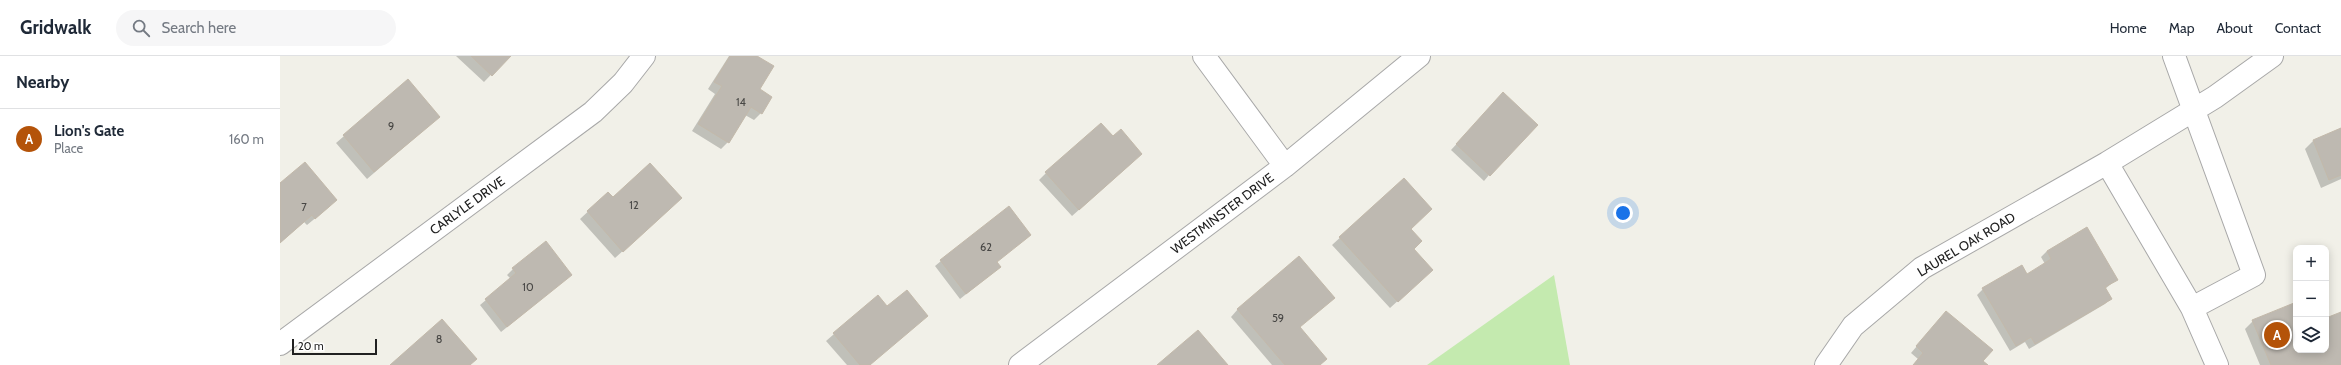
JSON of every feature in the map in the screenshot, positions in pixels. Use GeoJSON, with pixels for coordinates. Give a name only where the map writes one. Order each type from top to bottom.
{"type":"FeatureCollection","features":[{"type":"Feature","properties":{"kind":"street","name":"CARLYLE DRIVE"},"geometry":{"type":"LineString","coordinates":[[280,344],[593,112],[624,83],[644,56]]}},
{"type":"Feature","properties":{"kind":"street"},"geometry":{"type":"LineString","coordinates":[[1204,56],[1285,166]]}},
{"type":"Feature","properties":{"kind":"street","name":"WESTMINSTER DRIVE"},"geometry":{"type":"LineString","coordinates":[[1020,365],[1285,166],[1419,56]]}},
{"type":"Feature","properties":{"kind":"street"},"geometry":{"type":"LineString","coordinates":[[2174,56],[2254,275],[2192,308]]}},
{"type":"Feature","properties":{"kind":"street","name":"LAUREL OAK ROAD"},"geometry":{"type":"LineString","coordinates":[[1826,365],[1853,326],[1922,268],[2107,163],[2194,110],[2272,56]]}},
{"type":"Feature","properties":{"kind":"street"},"geometry":{"type":"LineString","coordinates":[[2107,163],[2192,308],[2217,365]]}},
{"type":"Feature","properties":{"kind":"green space"},"geometry":{"type":"Polygon","coordinates":[[[1554,275],[1570,365],[1427,365],[1554,275]]]}},
{"type":"Feature","properties":{"kind":"building"},"geometry":{"type":"Polygon","coordinates":[[[471,56],[511,56],[492,76],[471,56]]]}},
{"type":"Feature","properties":{"kind":"building"},"geometry":{"type":"Polygon","coordinates":[[[730,56],[757,56],[774,66],[760,89],[772,97],[762,114],[751,107],[729,143],[698,124],[722,86],[714,82],[730,56]]]}},
{"type":"Feature","properties":{"kind":"building"},"geometry":{"type":"Polygon","coordinates":[[[408,79],[440,117],[374,172],[343,135],[408,79]]]}},
{"type":"Feature","properties":{"kind":"building"},"geometry":{"type":"Polygon","coordinates":[[[1503,92],[1538,125],[1490,176],[1456,144],[1503,92]]]}},
{"type":"Feature","properties":{"kind":"building"},"geometry":{"type":"Polygon","coordinates":[[[1101,123],[1113,136],[1121,129],[1142,154],[1079,210],[1045,172],[1101,123]]]}},
{"type":"Feature","properties":{"kind":"building"},"geometry":{"type":"Polygon","coordinates":[[[2341,128],[2341,175],[2329,180],[2313,140],[2341,128]]]}},
{"type":"Feature","properties":{"kind":"building"},"geometry":{"type":"Polygon","coordinates":[[[305,162],[337,200],[315,219],[312,215],[280,243],[280,183],[305,162]]]}},
{"type":"Feature","properties":{"kind":"building"},"geometry":{"type":"Polygon","coordinates":[[[650,163],[682,198],[623,252],[587,211],[608,192],[613,197],[650,163]]]}},
{"type":"Feature","properties":{"kind":"building"},"geometry":{"type":"Polygon","coordinates":[[[1404,178],[1432,209],[1411,229],[1422,241],[1414,249],[1433,270],[1398,302],[1339,237],[1404,178]]]}},
{"type":"Feature","properties":{"kind":"building"},"geometry":{"type":"Polygon","coordinates":[[[1009,206],[1031,235],[997,262],[1001,267],[966,294],[940,260],[1009,206]]]}},
{"type":"Feature","properties":{"kind":"building"},"geometry":{"type":"Polygon","coordinates":[[[2087,227],[2118,280],[2105,287],[2112,299],[2035,344],[2031,337],[2016,346],[1982,288],[2022,265],[2027,274],[2051,259],[2047,251],[2087,227]]]}},
{"type":"Feature","properties":{"kind":"building"},"geometry":{"type":"Polygon","coordinates":[[[546,241],[572,275],[507,327],[485,299],[516,273],[512,268],[546,241]]]}},
{"type":"Feature","properties":{"kind":"building"},"geometry":{"type":"Polygon","coordinates":[[[1299,256],[1335,298],[1300,327],[1327,359],[1320,365],[1285,365],[1237,309],[1299,256]]]}},
{"type":"Feature","properties":{"kind":"building"},"geometry":{"type":"Polygon","coordinates":[[[907,290],[928,316],[870,365],[860,365],[833,333],[878,295],[887,306],[907,290]]]}},
{"type":"Feature","properties":{"kind":"building"},"geometry":{"type":"Polygon","coordinates":[[[2293,303],[2293,353],[2329,353],[2329,317],[2341,312],[2341,365],[2271,365],[2252,320],[2293,303]]]}},
{"type":"Feature","properties":{"kind":"building"},"geometry":{"type":"Polygon","coordinates":[[[1946,311],[1993,350],[1983,361],[1988,365],[1913,365],[1923,353],[1916,346],[1946,311]]]}},
{"type":"Feature","properties":{"kind":"building"},"geometry":{"type":"Polygon","coordinates":[[[442,319],[477,359],[470,365],[390,365],[442,319]]]}},
{"type":"Feature","properties":{"kind":"building"},"geometry":{"type":"Polygon","coordinates":[[[1198,330],[1228,365],[1157,365],[1198,330]]]}},
{"type":"Feature","properties":{"kind":"place","name":"Lion's Gate"},"geometry":{"type":"Point","coordinates":[2277,335]}}]}
